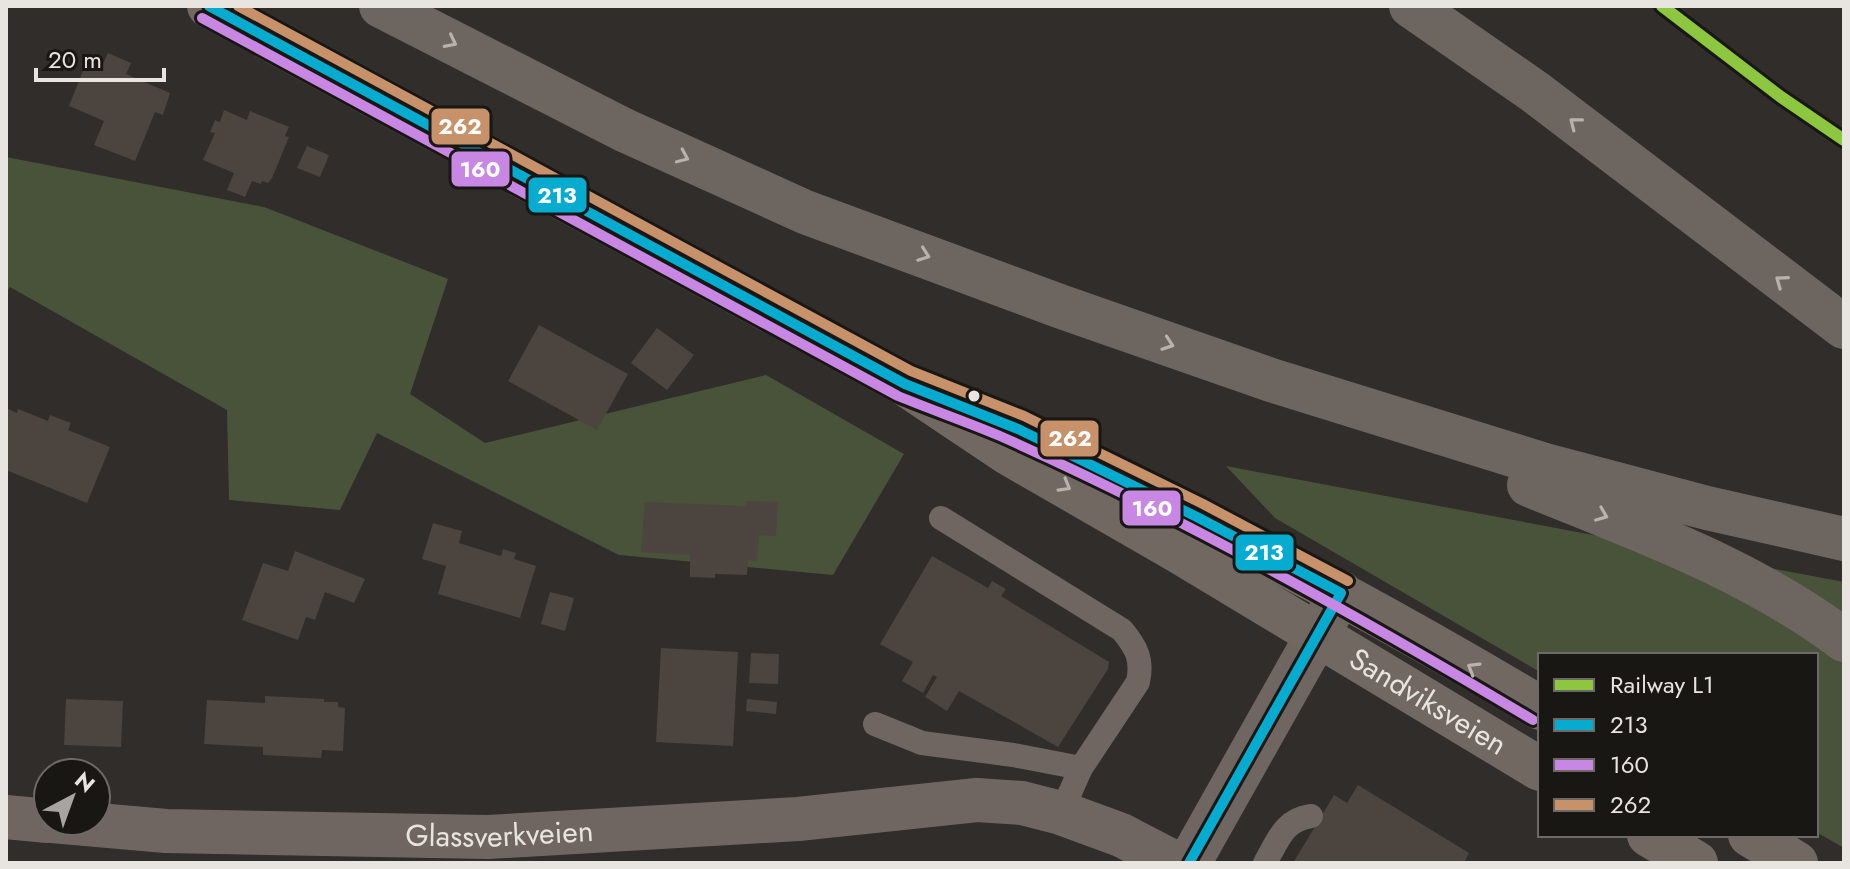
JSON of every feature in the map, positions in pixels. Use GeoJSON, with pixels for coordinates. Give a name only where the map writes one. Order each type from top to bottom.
{"type":"FeatureCollection","features":[{"type":"Feature","properties":{"kind":"highway"},"geometry":{"type":"LineString","coordinates":[[381,6],[624,130],[805,212],[1062,307],[1271,380],[1545,465],[1844,539]]}},
{"type":"Feature","properties":{"kind":"highway"},"geometry":{"type":"LineString","coordinates":[[1411,6],[1535,92],[1844,327]]}},
{"type":"Feature","properties":{"kind":"highway"},"geometry":{"type":"LineString","coordinates":[[1271,380],[1654,536],[1747,579],[1801,610],[1844,640]]}},
{"type":"Feature","properties":{"kind":"main road","name":"Sandviksveien"},"geometry":{"type":"LineString","coordinates":[[209,6],[905,384],[1008,453],[1538,768]]}},
{"type":"Feature","properties":{"kind":"main road","name":"Sandviksveien"},"geometry":{"type":"LineString","coordinates":[[905,384],[1018,429],[1197,517],[1446,651],[1538,707]]}},
{"type":"Feature","properties":{"kind":"main road"},"geometry":{"type":"LineString","coordinates":[[1652,837],[1696,863]]}},
{"type":"Feature","properties":{"kind":"main road"},"geometry":{"type":"LineString","coordinates":[[1753,837],[1796,863]]}},
{"type":"Feature","properties":{"kind":"street"},"geometry":{"type":"LineString","coordinates":[[1189,863],[1341,593]]}},
{"type":"Feature","properties":{"kind":"street","name":"Glassverkveien"},"geometry":{"type":"LineString","coordinates":[[112,826],[166,831],[488,837],[798,819],[977,800],[1022,803],[1061,813],[1121,835],[1175,863]]}},
{"type":"Feature","properties":{"kind":"street","name":"Glassverkveien"},"geometry":{"type":"LineString","coordinates":[[6,817],[32,819]]}},
{"type":"Feature","properties":{"kind":"lane"},"geometry":{"type":"LineString","coordinates":[[941,518],[1122,630],[1137,649],[1141,667],[1138,682],[1081,768],[1061,813]]}},
{"type":"Feature","properties":{"kind":"lane"},"geometry":{"type":"LineString","coordinates":[[875,724],[922,743],[1081,768]]}},
{"type":"Feature","properties":{"kind":"lane"},"geometry":{"type":"LineString","coordinates":[[1265,863],[1287,826],[1295,818],[1311,816]]}},
{"type":"Feature","properties":{"kind":"green space"},"geometry":{"type":"Polygon","coordinates":[[[6,157],[264,207],[448,279],[410,394],[485,443],[766,375],[904,454],[833,575],[619,555],[377,433],[340,510],[229,500],[227,410],[10,287],[6,293],[6,157]]]}},
{"type":"Feature","properties":{"kind":"green space"},"geometry":{"type":"Polygon","coordinates":[[[1226,466],[1844,582],[1844,848],[1818,833],[1818,653],[1538,653],[1538,671],[1275,518],[1226,466]]]}},
{"type":"Feature","properties":{"kind":"building"},"geometry":{"type":"Polygon","coordinates":[[[108,53],[131,63],[126,74],[170,93],[163,115],[155,112],[135,161],[94,145],[104,121],[69,106],[88,58],[103,64],[108,53]]]}},
{"type":"Feature","properties":{"kind":"building"},"geometry":{"type":"Polygon","coordinates":[[[224,110],[247,120],[250,111],[289,127],[285,136],[289,137],[272,178],[268,183],[252,181],[245,197],[227,190],[234,173],[203,160],[215,133],[210,132],[215,120],[220,122],[224,110]]]}},
{"type":"Feature","properties":{"kind":"building"},"geometry":{"type":"Polygon","coordinates":[[[307,146],[329,155],[320,177],[297,168],[307,146]]]}},
{"type":"Feature","properties":{"kind":"building"},"geometry":{"type":"Polygon","coordinates":[[[539,325],[628,374],[597,430],[508,381],[539,325]]]}},
{"type":"Feature","properties":{"kind":"building"},"geometry":{"type":"Polygon","coordinates":[[[657,328],[694,355],[667,390],[631,363],[657,328]]]}},
{"type":"Feature","properties":{"kind":"building"},"geometry":{"type":"Polygon","coordinates":[[[6,408],[17,413],[18,409],[48,421],[50,415],[71,423],[68,430],[110,447],[87,503],[6,470],[6,408]]]}},
{"type":"Feature","properties":{"kind":"building"},"geometry":{"type":"Polygon","coordinates":[[[747,501],[778,502],[776,536],[759,535],[757,561],[748,560],[747,575],[690,577],[690,555],[641,552],[645,502],[746,506],[747,501]]]}},
{"type":"Feature","properties":{"kind":"building"},"geometry":{"type":"Polygon","coordinates":[[[433,523],[462,531],[459,543],[501,556],[503,549],[516,553],[514,559],[536,566],[520,618],[438,594],[446,566],[422,559],[433,523]]]}},
{"type":"Feature","properties":{"kind":"building"},"geometry":{"type":"Polygon","coordinates":[[[295,551],[365,579],[354,603],[325,592],[315,620],[306,617],[298,640],[242,620],[263,563],[288,571],[295,551]]]}},
{"type":"Feature","properties":{"kind":"building"},"geometry":{"type":"Polygon","coordinates":[[[932,556],[988,588],[992,581],[1006,589],[1001,596],[1109,662],[1108,669],[1058,747],[959,691],[947,711],[925,697],[937,677],[933,675],[923,693],[902,681],[913,662],[880,644],[932,556]]]}},
{"type":"Feature","properties":{"kind":"building"},"geometry":{"type":"Polygon","coordinates":[[[550,592],[574,598],[565,631],[541,624],[550,592]]]}},
{"type":"Feature","properties":{"kind":"building"},"geometry":{"type":"Polygon","coordinates":[[[661,648],[738,652],[733,746],[656,742],[661,648]]]}},
{"type":"Feature","properties":{"kind":"building"},"geometry":{"type":"Polygon","coordinates":[[[751,653],[779,654],[778,684],[749,683],[751,653]]]}},
{"type":"Feature","properties":{"kind":"building"},"geometry":{"type":"Polygon","coordinates":[[[265,696],[338,702],[338,707],[345,708],[343,751],[322,750],[321,758],[263,755],[263,747],[204,744],[207,700],[265,703],[265,696]]]}},
{"type":"Feature","properties":{"kind":"building"},"geometry":{"type":"Polygon","coordinates":[[[66,699],[123,701],[121,747],[64,745],[66,699]]]}},
{"type":"Feature","properties":{"kind":"building"},"geometry":{"type":"Polygon","coordinates":[[[747,699],[777,702],[776,714],[746,711],[747,699]]]}},
{"type":"Feature","properties":{"kind":"building"},"geometry":{"type":"Polygon","coordinates":[[[1358,785],[1469,853],[1464,863],[1293,863],[1334,795],[1347,803],[1358,785]]]}},
{"type":"Feature","properties":{"kind":"rail line","name":"L1"},"geometry":{"type":"LineString","coordinates":[[1662,6],[1781,97],[1844,140]]}},
{"type":"Feature","properties":{"kind":"transit line","name":"213"},"geometry":{"type":"LineString","coordinates":[[209,6],[905,384],[1018,429],[1197,517],[1341,593],[1189,863]]}},
{"type":"Feature","properties":{"kind":"transit line","name":"262"},"geometry":{"type":"LineString","coordinates":[[238,6],[911,371],[1024,416],[1203,504],[1348,581]]}},
{"type":"Feature","properties":{"kind":"transit line","name":"160"},"geometry":{"type":"LineString","coordinates":[[202,18],[898,396],[1000,436],[1204,535],[1337,606],[1533,720]]}}]}
